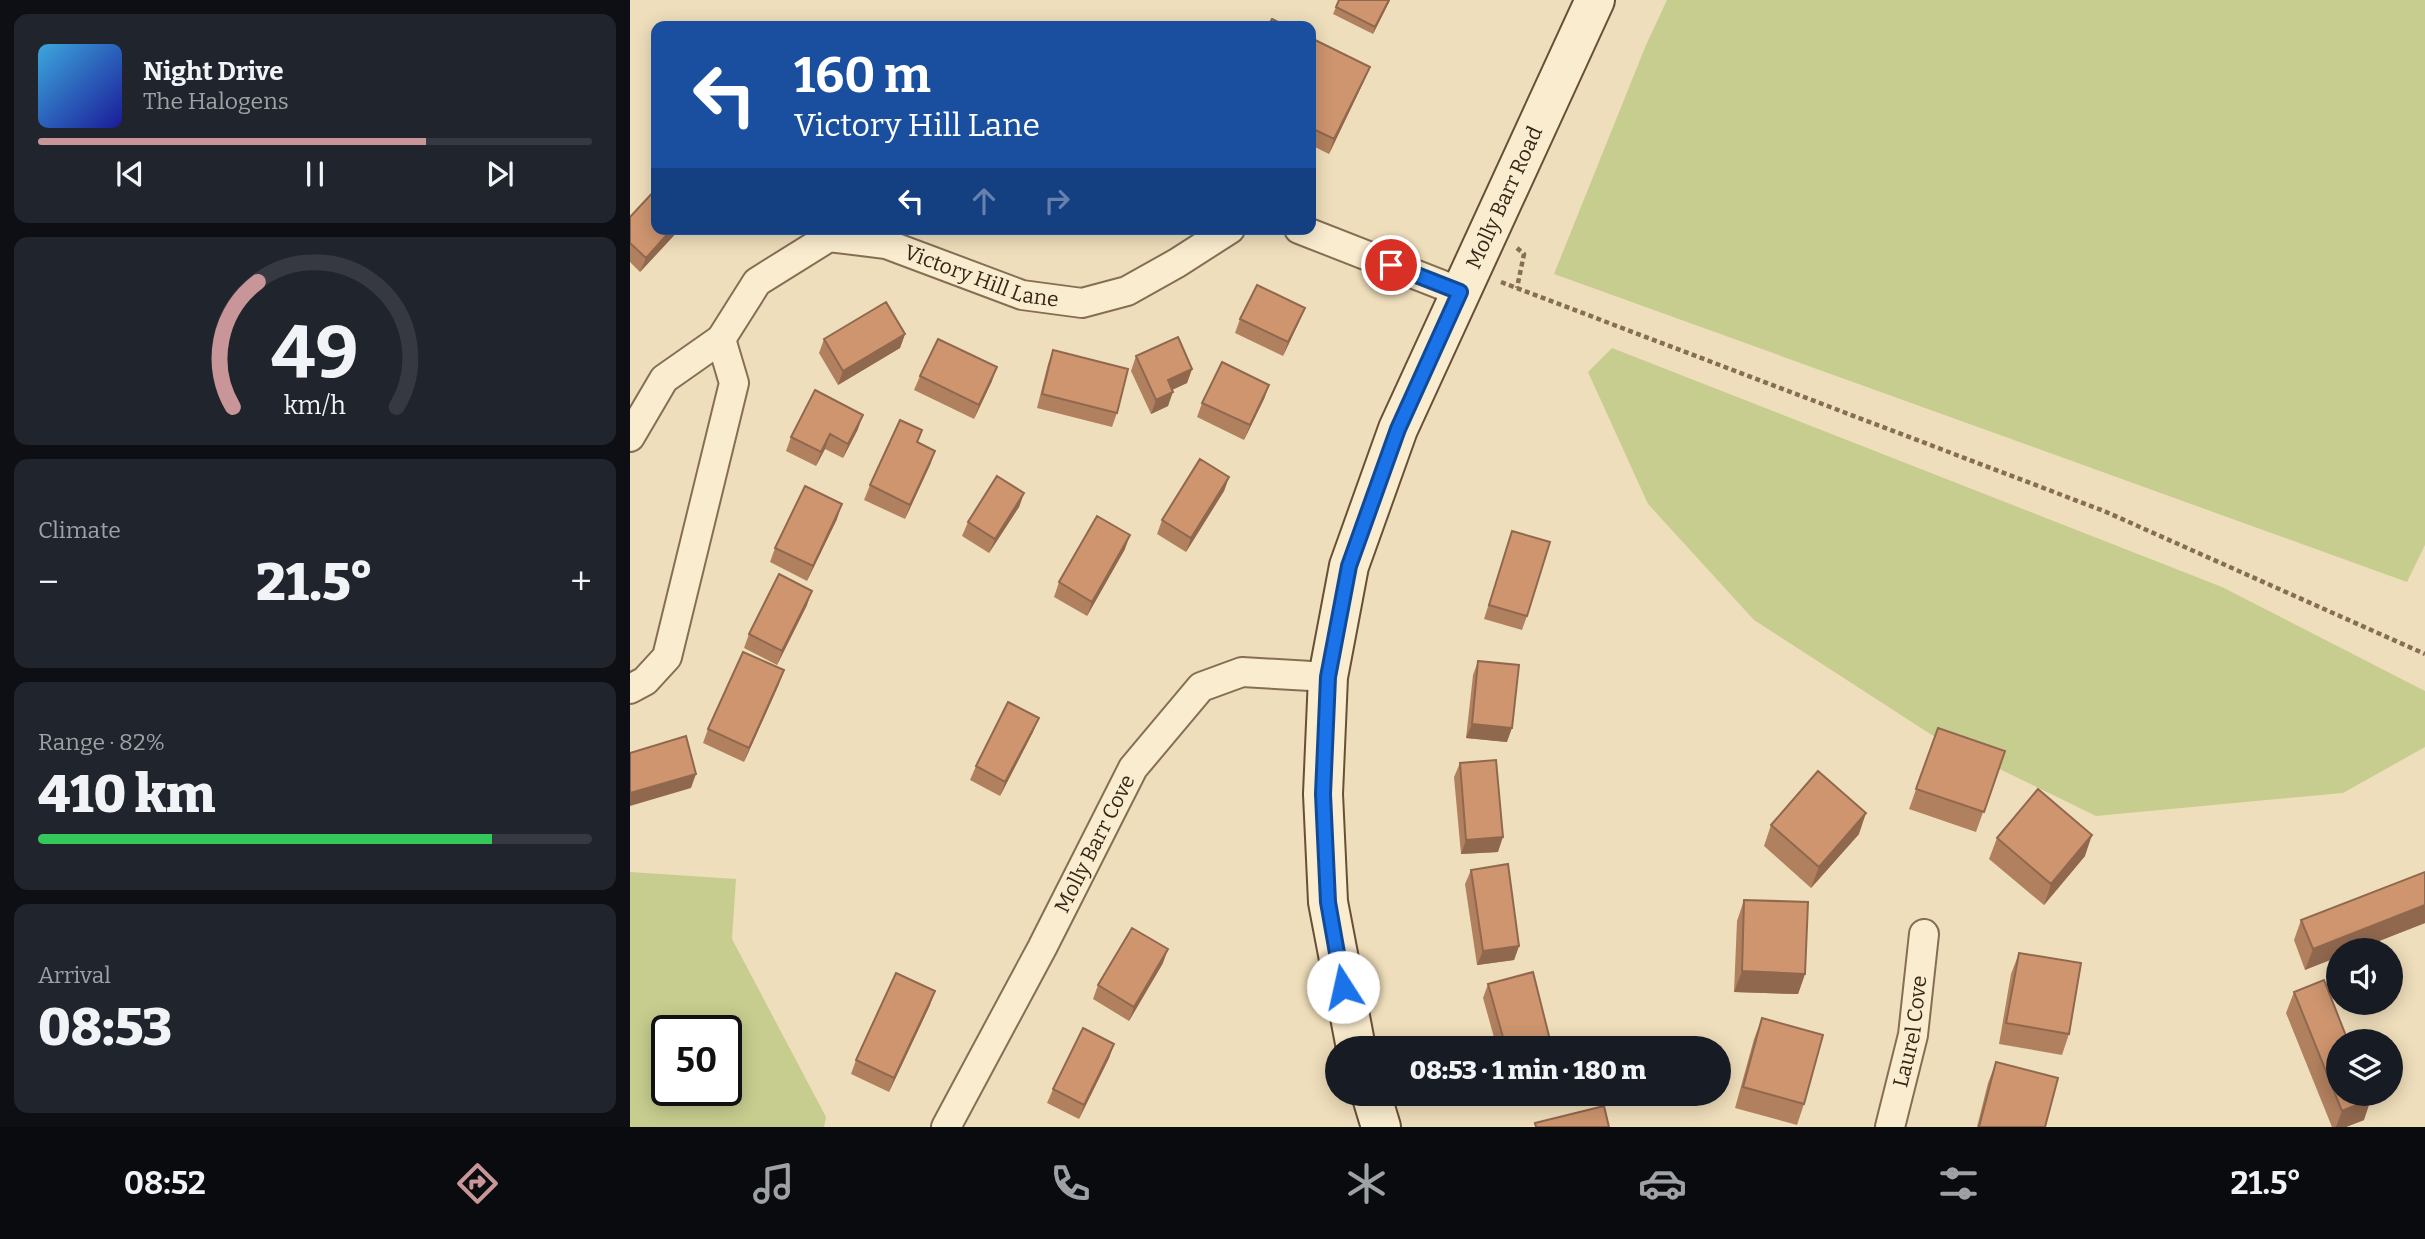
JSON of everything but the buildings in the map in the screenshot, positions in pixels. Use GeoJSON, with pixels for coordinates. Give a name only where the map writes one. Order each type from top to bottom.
{"type":"FeatureCollection","features":[{"type":"Feature","properties":{"kind":"main road","name":"Molly Barr Road"},"geometry":{"type":"LineString","coordinates":[[1354,1036],[1328,902],[1323,794],[1328,677],[1353,555],[1398,429],[1595,0]]}},
{"type":"Feature","properties":{"kind":"main road"},"geometry":{"type":"LineString","coordinates":[[1375,1106],[1381,1127]]}},
{"type":"Feature","properties":{"kind":"street"},"geometry":{"type":"LineString","coordinates":[[1316,234],[1465,281]]}},
{"type":"Feature","properties":{"kind":"street","name":"Victory Hill Lane"},"geometry":{"type":"LineString","coordinates":[[630,437],[664,379],[722,339],[757,282],[829,237],[886,244],[1022,295],[1082,303],[1127,291],[1221,235]]}},
{"type":"Feature","properties":{"kind":"street"},"geometry":{"type":"LineString","coordinates":[[630,689],[645,681],[667,657],[734,383],[722,339]]}},
{"type":"Feature","properties":{"kind":"street","name":"Molly Barr Cove"},"geometry":{"type":"LineString","coordinates":[[946,1127],[1042,948],[1133,768],[1201,687],[1242,671],[1328,677]]}},
{"type":"Feature","properties":{"kind":"street","name":"Laurel Cove"},"geometry":{"type":"LineString","coordinates":[[1890,1127],[1913,1035],[1924,934]]}},
{"type":"Feature","properties":{"kind":"path"},"geometry":{"type":"LineString","coordinates":[[1465,281],[2104,511],[2425,654]]}},
{"type":"Feature","properties":{"kind":"green space"},"geometry":{"type":"Polygon","coordinates":[[[1667,0],[2425,0],[2425,545],[2407,582],[1554,274],[1646,45],[1667,0]]]}},
{"type":"Feature","properties":{"kind":"green space"},"geometry":{"type":"Polygon","coordinates":[[[1612,348],[2222,587],[2425,691],[2425,747],[2343,793],[2096,816],[1938,739],[1754,620],[1648,504],[1588,372],[1612,348]]]}},
{"type":"Feature","properties":{"kind":"green space"},"geometry":{"type":"Polygon","coordinates":[[[630,872],[736,879],[732,939],[826,1117],[824,1127],[630,1127],[630,872]]]}},
{"type":"Feature","properties":{"kind":"route"},"geometry":{"type":"LineString","coordinates":[[1343,987],[1328,902],[1323,794],[1328,677],[1349,566],[1398,429],[1460,292],[1391,265]]}}]}
